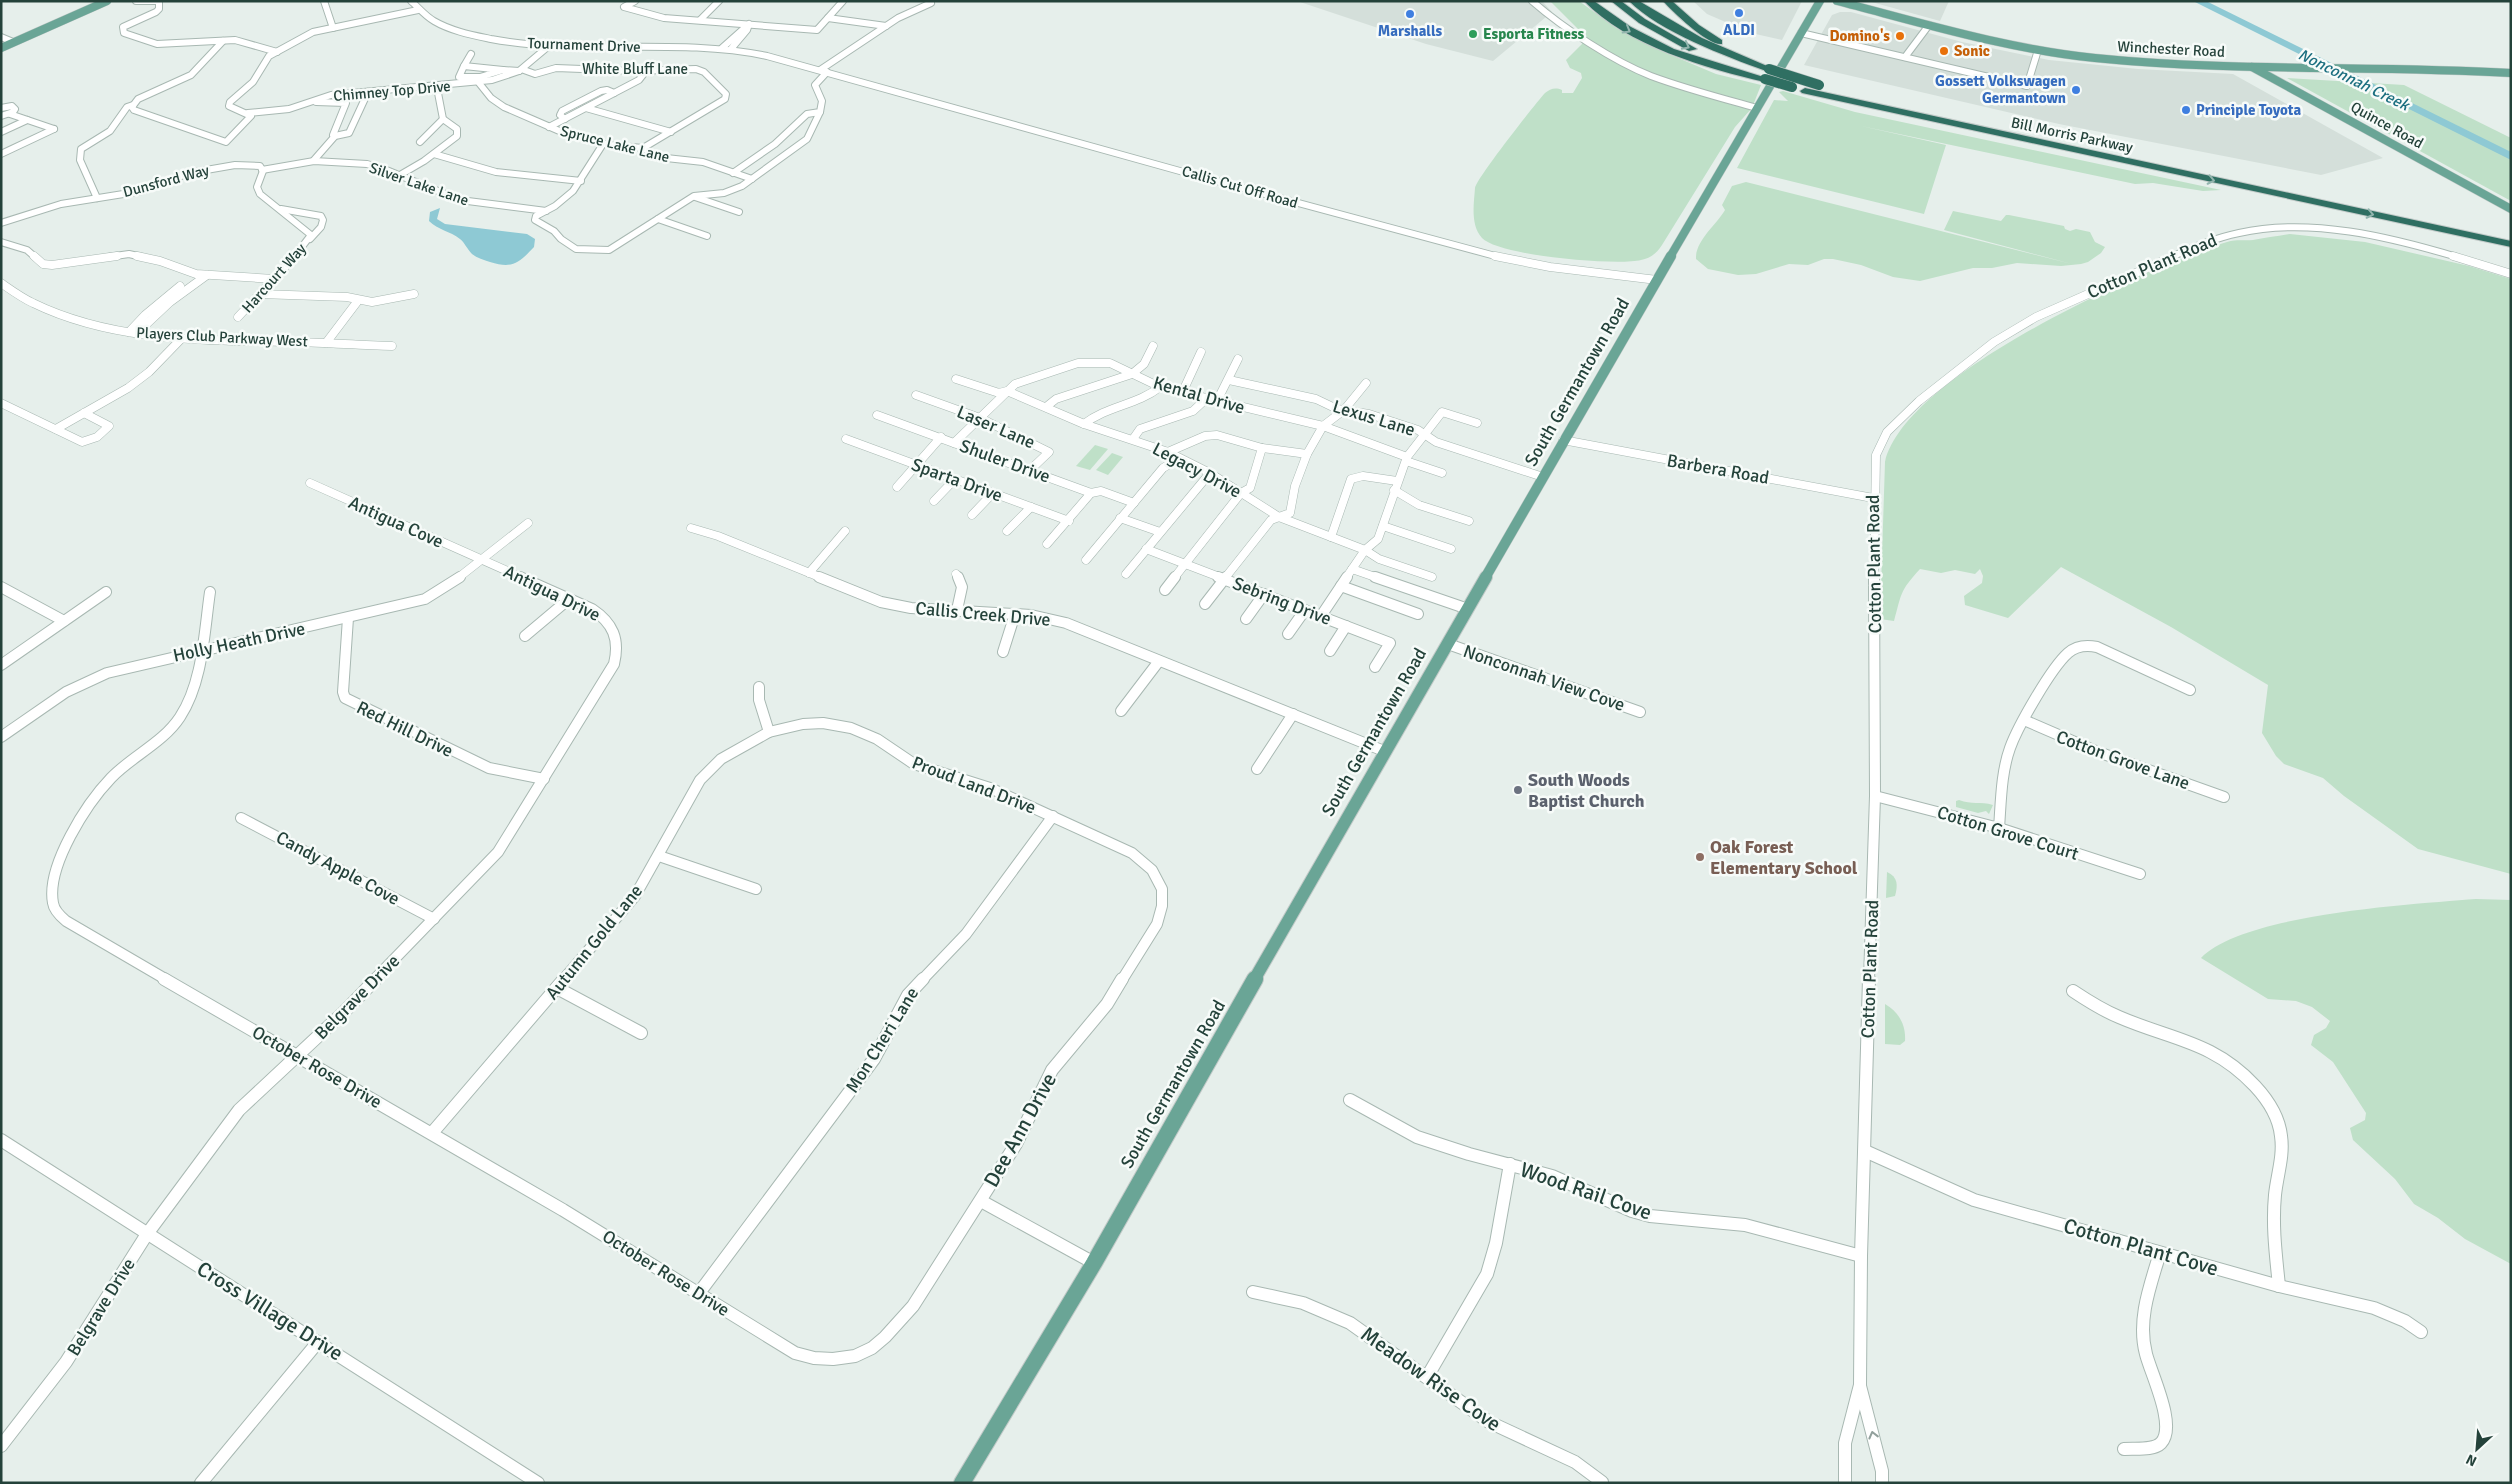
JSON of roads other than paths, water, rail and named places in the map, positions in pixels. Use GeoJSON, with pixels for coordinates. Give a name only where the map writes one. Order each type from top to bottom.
{"type":"FeatureCollection","features":[{"type":"Feature","properties":{"kind":"highway"},"geometry":{"type":"LineString","coordinates":[[1588,1],[1630,32],[1686,57],[1724,71],[1765,79]]}},
{"type":"Feature","properties":{"kind":"highway","name":"Bill Morris Parkway"},"geometry":{"type":"LineString","coordinates":[[1615,1],[1642,21],[1694,51],[1765,79],[1805,91],[2511,244]]}},
{"type":"Feature","properties":{"kind":"highway","name":"Bill Morris Parkway"},"geometry":{"type":"LineString","coordinates":[[1634,1],[1655,17],[1714,49],[1819,85],[1887,102],[2511,234]]}},
{"type":"Feature","properties":{"kind":"highway"},"geometry":{"type":"LineString","coordinates":[[1667,1],[1696,27],[1769,69]]}},
{"type":"Feature","properties":{"kind":"main road"},"geometry":{"type":"LineString","coordinates":[[2,47],[107,1]]}},
{"type":"Feature","properties":{"kind":"main road","name":"South Germantown Road"},"geometry":{"type":"LineString","coordinates":[[962,1483],[1094,1263],[1384,751],[1468,610],[1563,440],[1820,1]]}},
{"type":"Feature","properties":{"kind":"main road","name":"Winchester Road"},"geometry":{"type":"LineString","coordinates":[[1837,1],[1929,25],[2038,50],[2135,62],[2511,73]]}},
{"type":"Feature","properties":{"kind":"main road","name":"Quince Road"},"geometry":{"type":"LineString","coordinates":[[2250,66],[2511,209]]}},
{"type":"Feature","properties":{"kind":"street"},"geometry":{"type":"LineString","coordinates":[[136,1],[159,1],[159,9],[123,27],[124,33],[157,44],[235,40],[277,52]]}},
{"type":"Feature","properties":{"kind":"street"},"geometry":{"type":"LineString","coordinates":[[324,1],[333,28]]}},
{"type":"Feature","properties":{"kind":"street","name":"Tournament Drive"},"geometry":{"type":"LineString","coordinates":[[411,1],[418,10],[443,26],[501,41],[550,45],[722,48],[768,55]]}},
{"type":"Feature","properties":{"kind":"street"},"geometry":{"type":"LineString","coordinates":[[635,1],[624,7],[664,18],[817,30],[843,1]]}},
{"type":"Feature","properties":{"kind":"street"},"geometry":{"type":"LineString","coordinates":[[700,20],[719,1]]}},
{"type":"Feature","properties":{"kind":"street"},"geometry":{"type":"LineString","coordinates":[[1532,1],[1548,15],[1601,49],[1649,75],[1698,92],[1757,108]]}},
{"type":"Feature","properties":{"kind":"street"},"geometry":{"type":"LineString","coordinates":[[603,144],[595,152],[581,181],[566,196],[536,216],[535,220],[554,231],[560,239],[576,250],[609,250],[694,196],[732,191],[752,179],[806,139],[820,112],[822,101],[815,85],[824,71],[886,26],[930,3]]}},
{"type":"Feature","properties":{"kind":"street"},"geometry":{"type":"LineString","coordinates":[[133,105],[134,110],[226,142],[251,116],[230,106],[230,102],[252,82],[270,56],[314,32],[418,10]]}},
{"type":"Feature","properties":{"kind":"street"},"geometry":{"type":"LineString","coordinates":[[828,18],[886,26]]}},
{"type":"Feature","properties":{"kind":"street"},"geometry":{"type":"LineString","coordinates":[[722,48],[749,24]]}},
{"type":"Feature","properties":{"kind":"street"},"geometry":{"type":"LineString","coordinates":[[731,49],[748,30],[749,24]]}},
{"type":"Feature","properties":{"kind":"street"},"geometry":{"type":"LineString","coordinates":[[1905,56],[1929,25]]}},
{"type":"Feature","properties":{"kind":"street"},"geometry":{"type":"LineString","coordinates":[[1801,33],[2027,86],[2038,50]]}},
{"type":"Feature","properties":{"kind":"street"},"geometry":{"type":"LineString","coordinates":[[1,37],[14,42]]}},
{"type":"Feature","properties":{"kind":"street"},"geometry":{"type":"LineString","coordinates":[[97,198],[80,160],[81,148],[110,131],[127,107],[133,105],[138,99],[191,75],[223,41]]}},
{"type":"Feature","properties":{"kind":"street"},"geometry":{"type":"LineString","coordinates":[[464,66],[522,71],[550,45]]}},
{"type":"Feature","properties":{"kind":"street"},"geometry":{"type":"LineString","coordinates":[[470,54],[458,77],[480,77],[505,69]]}},
{"type":"Feature","properties":{"kind":"street","name":"Callis Cut Off Road"},"geometry":{"type":"LineString","coordinates":[[768,55],[1356,220],[1507,259],[1550,267],[1657,280]]}},
{"type":"Feature","properties":{"kind":"street","name":"White Bluff Lane"},"geometry":{"type":"LineString","coordinates":[[522,71],[535,74],[556,68],[646,71],[699,70],[726,94],[722,103],[692,118],[642,148]]}},
{"type":"Feature","properties":{"kind":"street","name":"Chimney Top Drive"},"geometry":{"type":"LineString","coordinates":[[248,113],[290,109],[331,96],[500,80],[522,71]]}},
{"type":"Feature","properties":{"kind":"street"},"geometry":{"type":"LineString","coordinates":[[549,127],[639,80],[646,71]]}},
{"type":"Feature","properties":{"kind":"street","name":"Spruce Lake Lane"},"geometry":{"type":"LineString","coordinates":[[479,83],[491,98],[519,115],[549,127],[603,144],[630,149],[642,148],[646,152],[658,157],[689,159],[752,179]]}},
{"type":"Feature","properties":{"kind":"street"},"geometry":{"type":"LineString","coordinates":[[400,175],[434,154],[457,136],[457,129],[443,120],[438,93],[442,86]]}},
{"type":"Feature","properties":{"kind":"street"},"geometry":{"type":"LineString","coordinates":[[565,119],[560,115],[562,111],[607,90],[614,93]]}},
{"type":"Feature","properties":{"kind":"street"},"geometry":{"type":"LineString","coordinates":[[314,160],[335,136],[349,133],[368,92]]}},
{"type":"Feature","properties":{"kind":"street"},"geometry":{"type":"LineString","coordinates":[[312,101],[346,103],[333,135],[335,136]]}},
{"type":"Feature","properties":{"kind":"street"},"geometry":{"type":"LineString","coordinates":[[1,116],[10,114],[15,110],[14,107],[2,107]]}},
{"type":"Feature","properties":{"kind":"street"},"geometry":{"type":"LineString","coordinates":[[586,108],[670,132]]}},
{"type":"Feature","properties":{"kind":"street"},"geometry":{"type":"LineString","coordinates":[[733,173],[775,144],[807,114],[820,112]]}},
{"type":"Feature","properties":{"kind":"street"},"geometry":{"type":"LineString","coordinates":[[1,154],[54,129],[10,114]]}},
{"type":"Feature","properties":{"kind":"street"},"geometry":{"type":"LineString","coordinates":[[1,132],[27,120]]}},
{"type":"Feature","properties":{"kind":"street"},"geometry":{"type":"LineString","coordinates":[[420,142],[443,120]]}},
{"type":"Feature","properties":{"kind":"street"},"geometry":{"type":"LineString","coordinates":[[434,154],[496,172],[581,181]]}},
{"type":"Feature","properties":{"kind":"street","name":"Silver Lake Lane"},"geometry":{"type":"LineString","coordinates":[[262,170],[314,160],[353,163],[400,175],[411,182],[458,200],[546,211]]}},
{"type":"Feature","properties":{"kind":"street","name":"Dunsford Way"},"geometry":{"type":"LineString","coordinates":[[1,223],[44,208],[142,191],[178,176],[226,166],[253,164],[260,166],[262,170]]}},
{"type":"Feature","properties":{"kind":"street","name":"Harcourt Way"},"geometry":{"type":"LineString","coordinates":[[262,170],[256,183],[258,190],[264,198],[311,235],[310,239]]}},
{"type":"Feature","properties":{"kind":"street"},"geometry":{"type":"LineString","coordinates":[[694,196],[739,212]]}},
{"type":"Feature","properties":{"kind":"street","name":"Harcourt Way"},"geometry":{"type":"LineString","coordinates":[[238,317],[321,227],[323,220],[321,216],[280,209]]}},
{"type":"Feature","properties":{"kind":"street"},"geometry":{"type":"LineString","coordinates":[[658,220],[707,236]]}},
{"type":"Feature","properties":{"kind":"street","name":"Cotton Plant Road"},"geometry":{"type":"LineString","coordinates":[[1845,1483],[1845,1443],[1860,1385],[1861,1256],[1875,796],[1874,498],[1876,455],[1880,444],[1887,432],[1919,401],[1994,342],[2036,317],[2231,232],[2265,229],[2301,229],[2356,234],[2467,259],[2511,274]]}},
{"type":"Feature","properties":{"kind":"street"},"geometry":{"type":"LineString","coordinates":[[1,242],[27,250],[34,254],[43,264],[52,265],[128,254],[160,261],[196,274],[274,279]]}},
{"type":"Feature","properties":{"kind":"street"},"geometry":{"type":"LineString","coordinates":[[128,332],[156,305],[196,274]]}},
{"type":"Feature","properties":{"kind":"street"},"geometry":{"type":"LineString","coordinates":[[137,334],[180,294],[207,274]]}},
{"type":"Feature","properties":{"kind":"street","name":"Players Club Parkway West"},"geometry":{"type":"LineString","coordinates":[[1,283],[35,305],[98,326],[137,334],[182,338],[392,346]]}},
{"type":"Feature","properties":{"kind":"street"},"geometry":{"type":"LineString","coordinates":[[171,293],[180,294]]}},
{"type":"Feature","properties":{"kind":"street"},"geometry":{"type":"LineString","coordinates":[[260,294],[348,297],[357,302],[389,300],[414,294]]}},
{"type":"Feature","properties":{"kind":"street"},"geometry":{"type":"LineString","coordinates":[[326,343],[357,302]]}},
{"type":"Feature","properties":{"kind":"street"},"geometry":{"type":"LineString","coordinates":[[156,305],[166,306]]}},
{"type":"Feature","properties":{"kind":"street"},"geometry":{"type":"LineString","coordinates":[[56,429],[128,388],[149,372],[182,338]]}},
{"type":"Feature","properties":{"kind":"street"},"geometry":{"type":"LineString","coordinates":[[1046,407],[1056,398],[1132,374],[1144,364],[1153,346]]}},
{"type":"Feature","properties":{"kind":"street"},"geometry":{"type":"LineString","coordinates":[[1183,391],[1201,352]]}},
{"type":"Feature","properties":{"kind":"street"},"geometry":{"type":"LineString","coordinates":[[1133,438],[1140,429],[1193,411],[1210,399],[1219,397],[1238,359]]}},
{"type":"Feature","properties":{"kind":"street","name":"Kental Drive"},"geometry":{"type":"LineString","coordinates":[[954,443],[1015,384],[1078,363],[1110,362],[1160,387],[1323,426],[1442,473]]}},
{"type":"Feature","properties":{"kind":"street","name":"Legacy Drive"},"geometry":{"type":"LineString","coordinates":[[956,379],[999,393],[1007,391],[1084,424],[1133,438],[1168,452],[1178,459],[1210,473],[1279,517],[1365,550],[1373,556],[1432,577]]}},
{"type":"Feature","properties":{"kind":"street","name":"Lexus Lane"},"geometry":{"type":"LineString","coordinates":[[1229,380],[1316,399],[1344,410],[1369,414],[1413,428],[1436,442],[1543,476]]}},
{"type":"Feature","properties":{"kind":"street"},"geometry":{"type":"LineString","coordinates":[[1205,604],[1270,520],[1290,513],[1295,486],[1307,454],[1323,426],[1344,410],[1366,383]]}},
{"type":"Feature","properties":{"kind":"street"},"geometry":{"type":"LineString","coordinates":[[1084,424],[1094,414],[1152,394],[1160,387]]}},
{"type":"Feature","properties":{"kind":"street","name":"Laser Lane"},"geometry":{"type":"LineString","coordinates":[[916,395],[980,418],[1049,452],[1030,470]]}},
{"type":"Feature","properties":{"kind":"street"},"geometry":{"type":"LineString","coordinates":[[1,403],[82,442],[90,441],[102,434],[109,426],[84,413]]}},
{"type":"Feature","properties":{"kind":"street"},"geometry":{"type":"LineString","coordinates":[[1321,616],[1365,550],[1376,541],[1406,459],[1442,412],[1478,422]]}},
{"type":"Feature","properties":{"kind":"street","name":"Shuler Drive"},"geometry":{"type":"LineString","coordinates":[[877,415],[1091,493],[1101,491],[1134,503]]}},
{"type":"Feature","properties":{"kind":"street"},"geometry":{"type":"LineString","coordinates":[[1168,452],[1205,436],[1217,435],[1262,448],[1307,454]]}},
{"type":"Feature","properties":{"kind":"street"},"geometry":{"type":"LineString","coordinates":[[896,487],[941,437]]}},
{"type":"Feature","properties":{"kind":"street","name":"Sparta Drive"},"geometry":{"type":"LineString","coordinates":[[846,439],[1069,521]]}},
{"type":"Feature","properties":{"kind":"street","name":"Barbera Road"},"geometry":{"type":"LineString","coordinates":[[1563,440],[1874,498]]}},
{"type":"Feature","properties":{"kind":"street"},"geometry":{"type":"LineString","coordinates":[[1165,590],[1241,493],[1250,488],[1262,448]]}},
{"type":"Feature","properties":{"kind":"street"},"geometry":{"type":"LineString","coordinates":[[1086,560],[1163,468],[1178,459]]}},
{"type":"Feature","properties":{"kind":"street"},"geometry":{"type":"LineString","coordinates":[[1126,574],[1210,473]]}},
{"type":"Feature","properties":{"kind":"street"},"geometry":{"type":"LineString","coordinates":[[1331,537],[1351,479],[1363,476],[1395,486],[1414,502],[1469,521]]}},
{"type":"Feature","properties":{"kind":"street"},"geometry":{"type":"LineString","coordinates":[[934,502],[955,480]]}},
{"type":"Feature","properties":{"kind":"street","name":"Antigua Cove"},"geometry":{"type":"LineString","coordinates":[[310,483],[482,560]]}},
{"type":"Feature","properties":{"kind":"street"},"geometry":{"type":"LineString","coordinates":[[972,515],[993,493]]}},
{"type":"Feature","properties":{"kind":"street"},"geometry":{"type":"LineString","coordinates":[[1047,544],[1069,521],[1091,493]]}},
{"type":"Feature","properties":{"kind":"street"},"geometry":{"type":"LineString","coordinates":[[1007,531],[1031,507]]}},
{"type":"Feature","properties":{"kind":"street"},"geometry":{"type":"LineString","coordinates":[[1120,518],[1160,532]]}},
{"type":"Feature","properties":{"kind":"street","name":"Holly Heath Drive"},"geometry":{"type":"LineString","coordinates":[[1,737],[54,699],[94,678],[120,669],[425,599],[452,584],[528,523]]}},
{"type":"Feature","properties":{"kind":"street"},"geometry":{"type":"LineString","coordinates":[[1383,526],[1451,549]]}},
{"type":"Feature","properties":{"kind":"street","name":"Callis Creek Drive"},"geometry":{"type":"LineString","coordinates":[[691,528],[718,536],[881,602],[911,608],[1015,614],[1047,618],[1066,623],[1384,751]]}},
{"type":"Feature","properties":{"kind":"street"},"geometry":{"type":"LineString","coordinates":[[809,573],[845,531]]}},
{"type":"Feature","properties":{"kind":"street","name":"Sebring Drive"},"geometry":{"type":"LineString","coordinates":[[1146,550],[1390,643],[1375,667]]}},
{"type":"Feature","properties":{"kind":"street","name":"Antigua Drive"},"geometry":{"type":"LineString","coordinates":[[482,560],[602,615],[616,632]]}},
{"type":"Feature","properties":{"kind":"street"},"geometry":{"type":"LineString","coordinates":[[1352,569],[1468,610]]}},
{"type":"Feature","properties":{"kind":"street"},"geometry":{"type":"LineString","coordinates":[[956,574],[961,579],[963,587],[957,610]]}},
{"type":"Feature","properties":{"kind":"street"},"geometry":{"type":"LineString","coordinates":[[1341,586],[1418,614]]}},
{"type":"Feature","properties":{"kind":"street"},"geometry":{"type":"LineString","coordinates":[[1,587],[64,621]]}},
{"type":"Feature","properties":{"kind":"street"},"geometry":{"type":"LineString","coordinates":[[1,665],[106,592]]}},
{"type":"Feature","properties":{"kind":"street","name":"October Rose Drive"},"geometry":{"type":"LineString","coordinates":[[210,592],[191,694],[180,716],[163,736],[111,778],[90,803],[56,870],[52,898],[56,912],[76,928],[432,1133],[795,1352],[814,1358],[833,1359],[855,1356]]}},
{"type":"Feature","properties":{"kind":"street"},"geometry":{"type":"LineString","coordinates":[[1246,619],[1264,594]]}},
{"type":"Feature","properties":{"kind":"street"},"geometry":{"type":"LineString","coordinates":[[524,636],[569,599]]}},
{"type":"Feature","properties":{"kind":"street"},"geometry":{"type":"LineString","coordinates":[[1288,634],[1305,610]]}},
{"type":"Feature","properties":{"kind":"street"},"geometry":{"type":"LineString","coordinates":[[1003,652],[1015,614]]}},
{"type":"Feature","properties":{"kind":"street","name":"Red Hill Drive"},"geometry":{"type":"LineString","coordinates":[[348,618],[343,692],[345,698],[489,768],[544,779]]}},
{"type":"Feature","properties":{"kind":"street"},"geometry":{"type":"LineString","coordinates":[[1330,651],[1346,626]]}},
{"type":"Feature","properties":{"kind":"street","name":"Belgrave Drive"},"geometry":{"type":"LineString","coordinates":[[1,1446],[66,1362],[147,1234],[240,1110],[350,1005],[498,852],[610,674],[618,649],[616,632]]}},
{"type":"Feature","properties":{"kind":"street","name":"Nonconnah View Cove"},"geometry":{"type":"LineString","coordinates":[[1448,644],[1640,712]]}},
{"type":"Feature","properties":{"kind":"street"},"geometry":{"type":"LineString","coordinates":[[1999,828],[2010,746],[2024,720],[2066,656],[2080,647],[2089,646],[2103,650],[2190,690]]}},
{"type":"Feature","properties":{"kind":"street"},"geometry":{"type":"LineString","coordinates":[[1122,711],[1159,661]]}},
{"type":"Feature","properties":{"kind":"street"},"geometry":{"type":"LineString","coordinates":[[759,686],[758,700],[769,732]]}},
{"type":"Feature","properties":{"kind":"street"},"geometry":{"type":"LineString","coordinates":[[1257,769],[1293,714]]}},
{"type":"Feature","properties":{"kind":"street","name":"Cotton Grove Lane"},"geometry":{"type":"LineString","coordinates":[[2024,720],[2080,746],[2163,773],[2224,797]]}},
{"type":"Feature","properties":{"kind":"street","name":"Proud Land Drive"},"geometry":{"type":"LineString","coordinates":[[769,732],[803,724],[823,723],[851,728],[878,739],[914,764],[973,782],[1053,816],[1132,853],[1152,870],[1162,888]]}},
{"type":"Feature","properties":{"kind":"street","name":"Autumn Gold Lane"},"geometry":{"type":"LineString","coordinates":[[432,1133],[635,896],[659,856],[694,790],[710,769],[734,749],[769,732]]}},
{"type":"Feature","properties":{"kind":"street","name":"Cotton Grove Court"},"geometry":{"type":"LineString","coordinates":[[1875,796],[1999,828],[2140,874]]}},
{"type":"Feature","properties":{"kind":"street","name":"Mon Cheri Lane"},"geometry":{"type":"LineString","coordinates":[[699,1293],[870,1065],[908,996],[966,934],[1053,816]]}},
{"type":"Feature","properties":{"kind":"street","name":"Candy Apple Cove"},"geometry":{"type":"LineString","coordinates":[[241,818],[434,919]]}},
{"type":"Feature","properties":{"kind":"street"},"geometry":{"type":"LineString","coordinates":[[659,856],[756,889]]}},
{"type":"Feature","properties":{"kind":"street","name":"Dee Ann Drive"},"geometry":{"type":"LineString","coordinates":[[855,1356],[872,1348],[898,1324],[913,1306],[981,1201],[1024,1130],[1052,1070],[1096,1019],[1152,934],[1162,906],[1162,888]]}},
{"type":"Feature","properties":{"kind":"street"},"geometry":{"type":"LineString","coordinates":[[557,988],[641,1033]]}},
{"type":"Feature","properties":{"kind":"street"},"geometry":{"type":"LineString","coordinates":[[2073,991],[2105,1013],[2194,1041],[2215,1051],[2234,1062],[2251,1078],[2264,1095],[2280,1128],[2283,1144],[2275,1206],[2280,1286]]}},
{"type":"Feature","properties":{"kind":"street","name":"Wood Rail Cove"},"geometry":{"type":"LineString","coordinates":[[1350,1100],[1392,1126],[1417,1137],[1469,1154],[1552,1176],[1632,1211],[1650,1216],[1720,1221],[1745,1225],[1861,1256]]}},
{"type":"Feature","properties":{"kind":"street","name":"Cross Village Drive"},"geometry":{"type":"LineString","coordinates":[[1,1140],[538,1483]]}},
{"type":"Feature","properties":{"kind":"street","name":"Cotton Plant Cove"},"geometry":{"type":"LineString","coordinates":[[1865,1151],[1974,1200],[2280,1286],[2374,1308],[2405,1321],[2421,1332]]}},
{"type":"Feature","properties":{"kind":"street"},"geometry":{"type":"LineString","coordinates":[[1427,1377],[1487,1274],[1496,1242],[1510,1164]]}},
{"type":"Feature","properties":{"kind":"street"},"geometry":{"type":"LineString","coordinates":[[981,1201],[1094,1263]]}},
{"type":"Feature","properties":{"kind":"street"},"geometry":{"type":"LineString","coordinates":[[2124,1449],[2157,1446],[2162,1442],[2166,1429],[2164,1412],[2146,1353],[2142,1324],[2146,1298],[2160,1253]]}},
{"type":"Feature","properties":{"kind":"street","name":"Meadow Rise Cove"},"geometry":{"type":"LineString","coordinates":[[1253,1292],[1308,1305],[1349,1323],[1488,1422],[1580,1463],[1602,1482]]}},
{"type":"Feature","properties":{"kind":"street"},"geometry":{"type":"LineString","coordinates":[[201,1483],[318,1342]]}},
{"type":"Feature","properties":{"kind":"street","name":"Cotton Plant Road"},"geometry":{"type":"LineString","coordinates":[[1860,1385],[1882,1471],[1882,1483]]}},
{"type":"Feature","properties":{"kind":"water"},"geometry":{"type":"Polygon","coordinates":[[[440,208],[437,219],[445,224],[527,234],[535,239],[534,247],[520,261],[510,265],[481,259],[472,254],[460,239],[429,221],[430,212],[440,208]]]}},
{"type":"Feature","properties":{"kind":"waterway","name":"Nonconnah Creek"},"geometry":{"type":"LineString","coordinates":[[2198,1],[2511,157]]}},
{"type":"Feature","properties":{"kind":"place","name":"ALDI"},"geometry":{"type":"Point","coordinates":[1739,13]}},
{"type":"Feature","properties":{"kind":"place","name":"Marshalls"},"geometry":{"type":"Point","coordinates":[1410,14]}},
{"type":"Feature","properties":{"kind":"place","name":"Esporta Fitness"},"geometry":{"type":"Point","coordinates":[1473,34]}},
{"type":"Feature","properties":{"kind":"place","name":"Domino's"},"geometry":{"type":"Point","coordinates":[1900,36]}},
{"type":"Feature","properties":{"kind":"place","name":"Sonic"},"geometry":{"type":"Point","coordinates":[1944,51]}},
{"type":"Feature","properties":{"kind":"place","name":"Gossett Volkswagen Germantown"},"geometry":{"type":"Point","coordinates":[2076,90]}},
{"type":"Feature","properties":{"kind":"place","name":"Principle Toyota"},"geometry":{"type":"Point","coordinates":[2186,110]}},
{"type":"Feature","properties":{"kind":"place","name":"South Woods Baptist Church"},"geometry":{"type":"Point","coordinates":[1518,790]}},
{"type":"Feature","properties":{"kind":"place","name":"Oak Forest Elementary School"},"geometry":{"type":"Point","coordinates":[1700,857]}}]}
